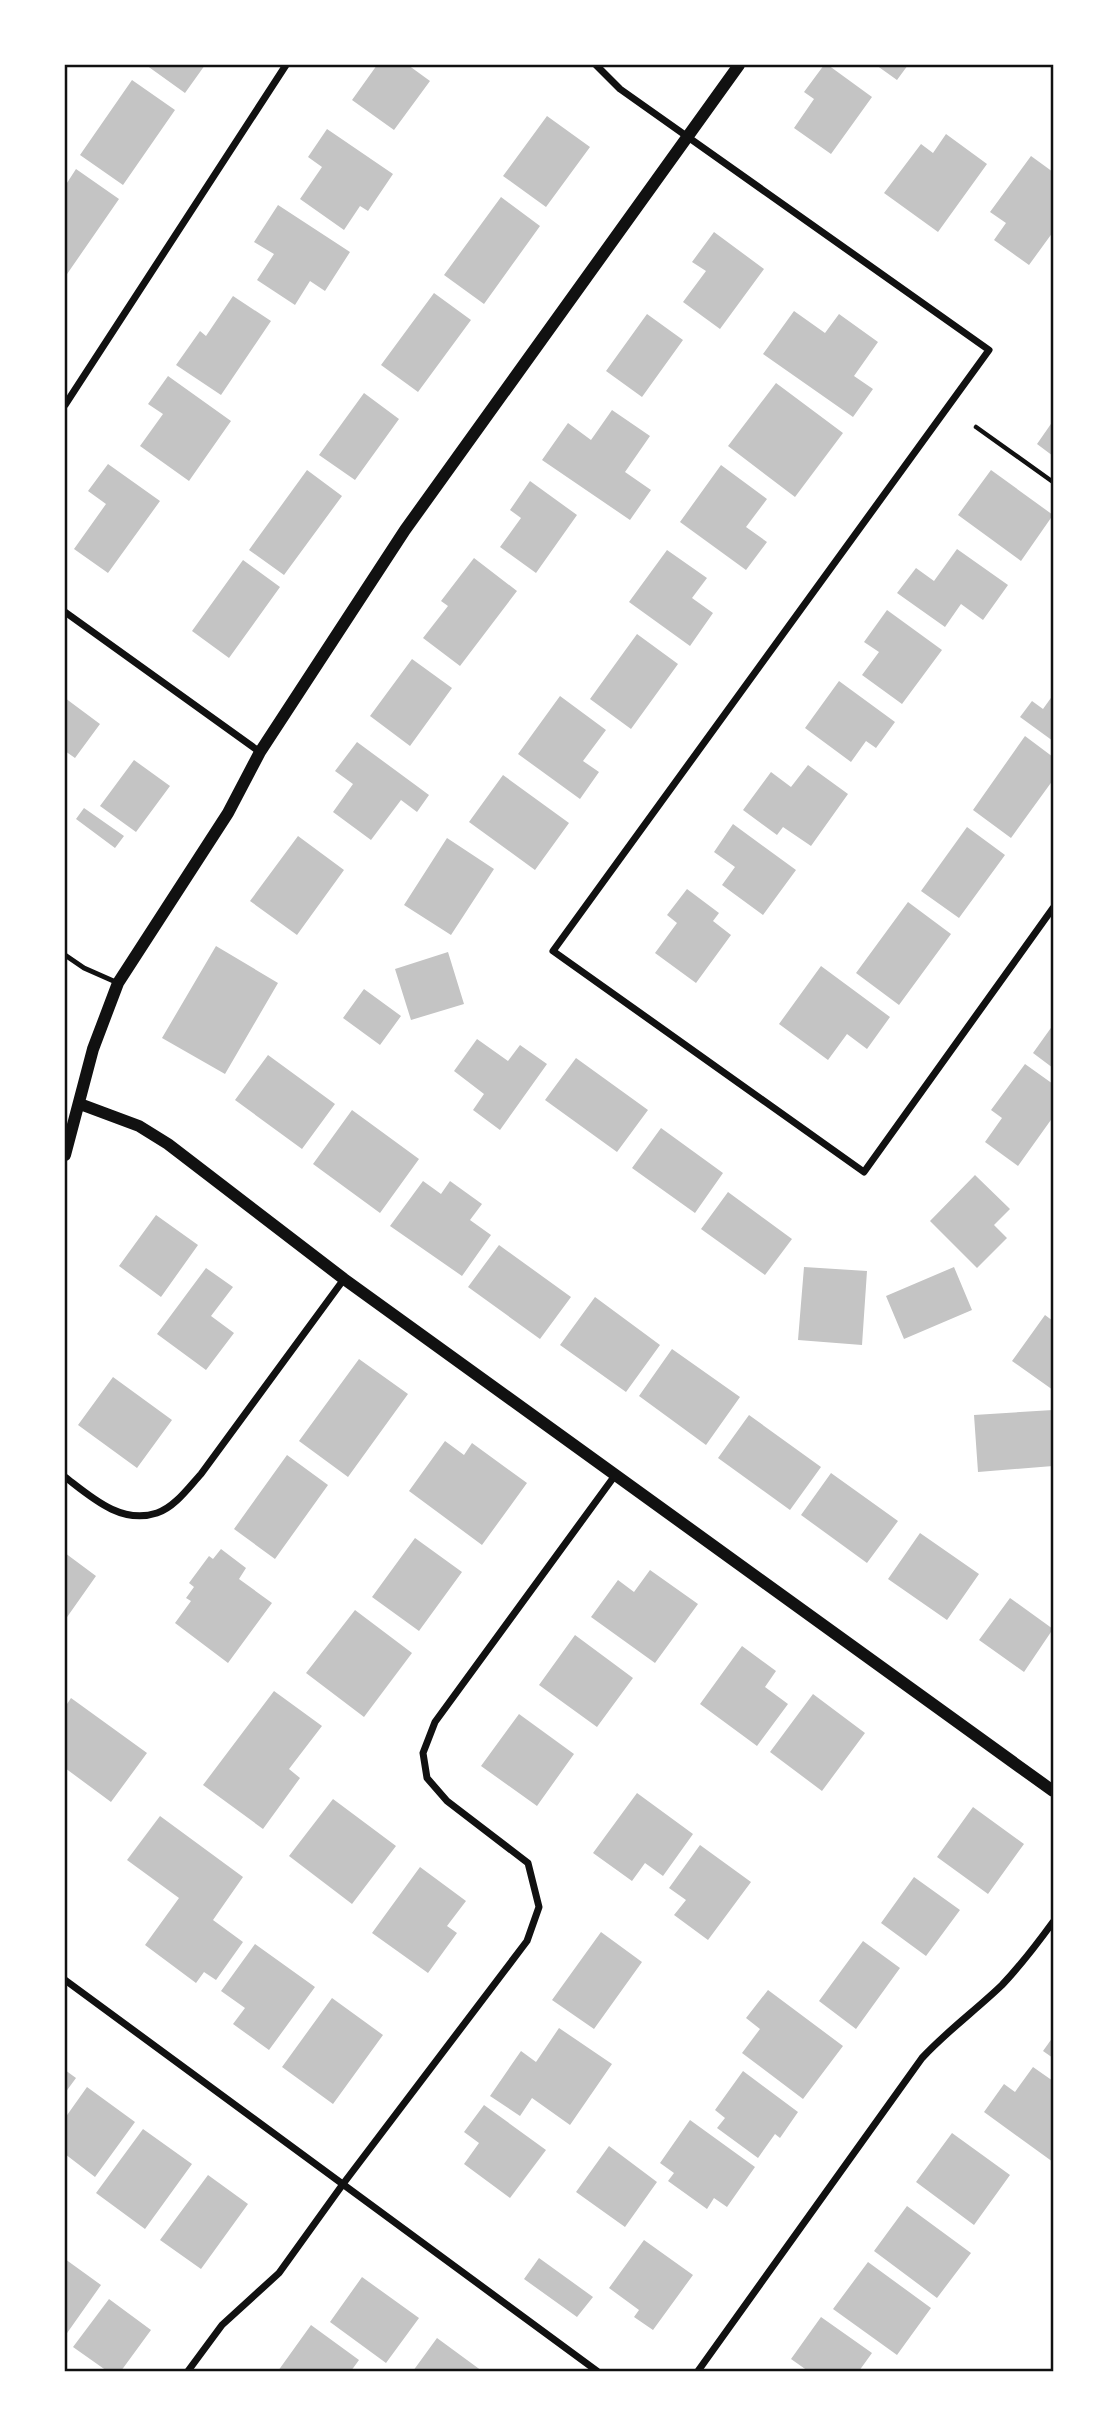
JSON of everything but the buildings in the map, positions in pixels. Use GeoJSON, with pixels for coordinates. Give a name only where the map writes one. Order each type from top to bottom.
{"type":"FeatureCollection","features":[{"type":"Feature","properties":{"kind":"street"},"geometry":{"type":"LineString","coordinates":[[65,405],[286,65]]}},
{"type":"Feature","properties":{"kind":"street"},"geometry":{"type":"LineString","coordinates":[[596,65],[620,89],[989,350],[553,951],[864,1172],[1053,908]]}},
{"type":"Feature","properties":{"kind":"street"},"geometry":{"type":"LineString","coordinates":[[65,1155],[93,1049],[118,983],[228,813],[260,752],[405,530],[739,65]]}},
{"type":"Feature","properties":{"kind":"street"},"geometry":{"type":"LineString","coordinates":[[65,612],[260,752]]}},
{"type":"Feature","properties":{"kind":"street"},"geometry":{"type":"LineString","coordinates":[[80,1104],[139,1126],[168,1144],[344,1279],[1053,1791]]}},
{"type":"Feature","properties":{"kind":"street"},"geometry":{"type":"LineString","coordinates":[[65,1477],[123,1515],[158,1513],[178,1499],[201,1474],[344,1279]]}},
{"type":"Feature","properties":{"kind":"street"},"geometry":{"type":"LineString","coordinates":[[188,2371],[222,2325],[279,2273],[527,1941],[539,1907],[528,1863],[447,1801],[427,1778],[423,1753],[435,1722],[616,1475]]}},
{"type":"Feature","properties":{"kind":"street"},"geometry":{"type":"LineString","coordinates":[[698,2371],[922,2058],[944,2034],[1000,1987],[1024,1962],[1053,1922]]}},
{"type":"Feature","properties":{"kind":"street"},"geometry":{"type":"LineString","coordinates":[[65,1980],[597,2371]]}},
{"type":"Feature","properties":{"kind":"lane"},"geometry":{"type":"LineString","coordinates":[[65,955],[84,968],[118,983]]}},
{"type":"Feature","properties":{"kind":"path"},"geometry":{"type":"LineString","coordinates":[[976,427],[1053,482]]}}]}
